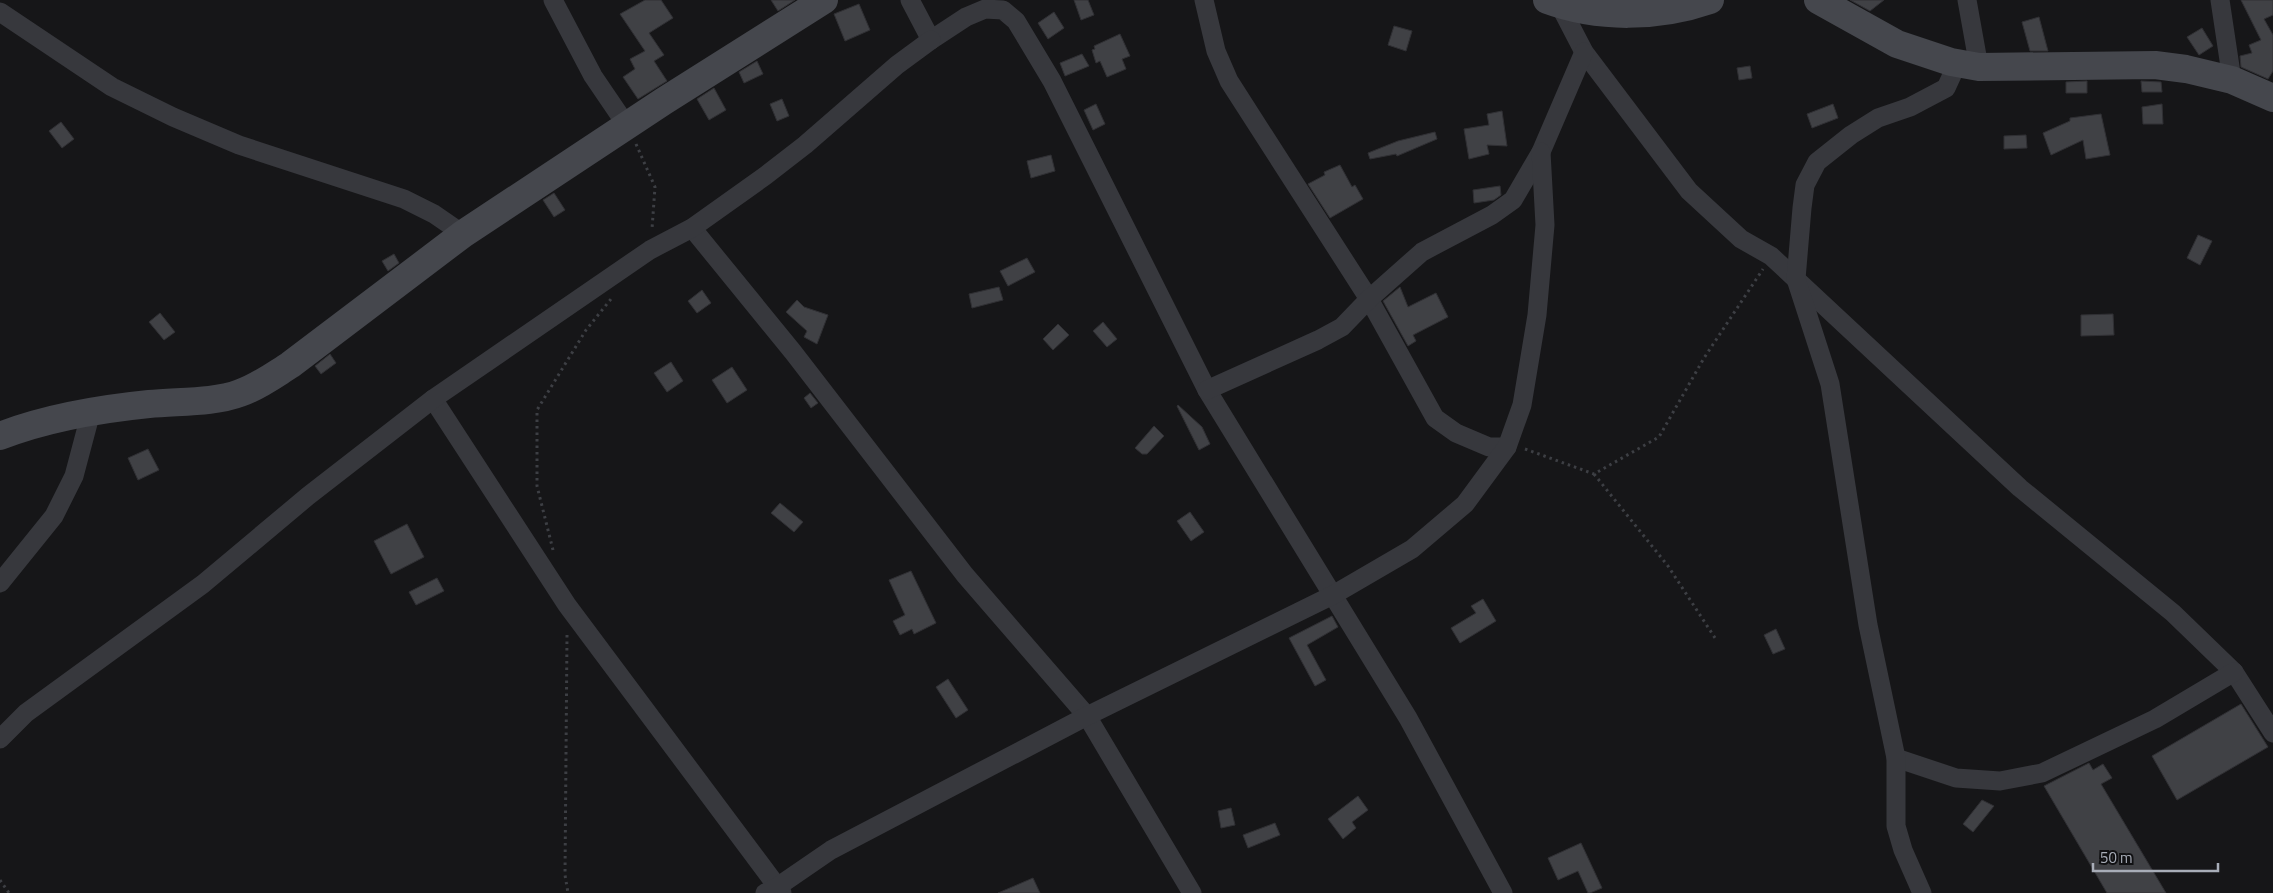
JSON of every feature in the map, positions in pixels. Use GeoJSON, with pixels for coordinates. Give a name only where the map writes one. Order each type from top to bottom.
{"type":"FeatureCollection","features":[{"type":"Feature","properties":{"kind":"main road"},"geometry":{"type":"LineString","coordinates":[[0,436],[15,430],[91,412],[239,394],[261,383],[290,364],[462,234],[824,0]]}},
{"type":"Feature","properties":{"kind":"main road"},"geometry":{"type":"LineString","coordinates":[[1554,1],[1598,13],[1644,13],[1689,7],[1710,0]]}},
{"type":"Feature","properties":{"kind":"main road"},"geometry":{"type":"LineString","coordinates":[[1818,0],[1897,44],[1951,62],[1979,67],[2155,65],[2186,68],[2232,80],[2272,96]]}},
{"type":"Feature","properties":{"kind":"street"},"geometry":{"type":"LineString","coordinates":[[553,0],[593,76],[628,126]]}},
{"type":"Feature","properties":{"kind":"street"},"geometry":{"type":"LineString","coordinates":[[910,0],[931,40]]}},
{"type":"Feature","properties":{"kind":"street"},"geometry":{"type":"LineString","coordinates":[[1204,0],[1218,58],[1229,80],[1369,299],[1435,418],[1456,433],[1489,447],[1508,447]]}},
{"type":"Feature","properties":{"kind":"street"},"geometry":{"type":"LineString","coordinates":[[1967,0],[1979,67]]}},
{"type":"Feature","properties":{"kind":"street"},"geometry":{"type":"LineString","coordinates":[[2220,0],[2232,80]]}},
{"type":"Feature","properties":{"kind":"street"},"geometry":{"type":"LineString","coordinates":[[1554,1],[1584,52],[1690,191],[1741,238],[1771,256],[2020,488],[2173,613],[2234,672],[2273,733]]}},
{"type":"Feature","properties":{"kind":"street"},"geometry":{"type":"LineString","coordinates":[[0,739],[26,713],[203,584],[308,496],[433,398],[650,250],[692,228],[729,203],[792,155],[897,65],[931,40],[966,17],[985,10],[1004,10],[1016,21],[1052,81],[1208,390],[1408,718],[1503,893]]}},
{"type":"Feature","properties":{"kind":"street"},"geometry":{"type":"LineString","coordinates":[[0,12],[112,87],[173,117],[239,145],[404,200],[434,214],[462,234]]}},
{"type":"Feature","properties":{"kind":"street"},"geometry":{"type":"LineString","coordinates":[[1208,390],[1318,340],[1342,327],[1369,299],[1422,252],[1492,215],[1513,200],[1542,152],[1584,52]]}},
{"type":"Feature","properties":{"kind":"street"},"geometry":{"type":"LineString","coordinates":[[1922,893],[1903,850],[1896,826],[1896,758],[1868,625],[1830,384],[1796,279],[1802,208],[1806,185],[1817,162],[1851,135],[1878,118],[1910,107],[1946,88],[1952,76],[1951,62]]}},
{"type":"Feature","properties":{"kind":"street"},"geometry":{"type":"LineString","coordinates":[[433,398],[567,605],[775,891],[831,850],[1087,716],[1334,595],[1412,549],[1466,504],[1508,447],[1522,405],[1537,315],[1544,225],[1542,152]]}},
{"type":"Feature","properties":{"kind":"street"},"geometry":{"type":"LineString","coordinates":[[692,228],[793,352],[965,575],[1087,716],[1192,893]]}},
{"type":"Feature","properties":{"kind":"street"},"geometry":{"type":"LineString","coordinates":[[0,583],[54,516],[74,476],[91,412]]}},
{"type":"Feature","properties":{"kind":"street"},"geometry":{"type":"LineString","coordinates":[[1896,758],[1956,778],[2000,782],[2042,774],[2155,719],[2234,672]]}},
{"type":"Feature","properties":{"kind":"path"},"geometry":{"type":"LineString","coordinates":[[628,126],[655,187],[650,250]]}},
{"type":"Feature","properties":{"kind":"path"},"geometry":{"type":"LineString","coordinates":[[1594,474],[1658,437],[1704,358],[1771,256]]}},
{"type":"Feature","properties":{"kind":"path"},"geometry":{"type":"LineString","coordinates":[[555,559],[537,486],[537,410],[586,330],[615,294]]}},
{"type":"Feature","properties":{"kind":"path"},"geometry":{"type":"LineString","coordinates":[[1508,447],[1522,448],[1594,474],[1668,566],[1717,640]]}},
{"type":"Feature","properties":{"kind":"path"},"geometry":{"type":"LineString","coordinates":[[567,605],[565,875],[568,893]]}},
{"type":"Feature","properties":{"kind":"path"},"geometry":{"type":"LineString","coordinates":[[0,880],[9,893]]}},
{"type":"Feature","properties":{"kind":"building"},"geometry":{"type":"Polygon","coordinates":[[[645,0],[661,0],[673,18],[649,33],[664,55],[654,61],[667,81],[638,99],[623,77],[635,69],[630,59],[645,51],[620,14],[645,0]]]}},
{"type":"Feature","properties":{"kind":"building"},"geometry":{"type":"Polygon","coordinates":[[[771,0],[795,0],[778,11],[771,0]]]}},
{"type":"Feature","properties":{"kind":"building"},"geometry":{"type":"Polygon","coordinates":[[[1074,0],[1088,0],[1094,15],[1081,20],[1074,0]]]}},
{"type":"Feature","properties":{"kind":"building"},"geometry":{"type":"Polygon","coordinates":[[[1850,0],[1884,0],[1870,11],[1850,0]]]}},
{"type":"Feature","properties":{"kind":"building"},"geometry":{"type":"Polygon","coordinates":[[[2241,0],[2273,0],[2273,15],[2264,19],[2273,35],[2273,71],[2268,79],[2241,67],[2240,56],[2252,53],[2249,45],[2261,40],[2241,0]]]}},
{"type":"Feature","properties":{"kind":"building"},"geometry":{"type":"Polygon","coordinates":[[[859,4],[870,30],[845,41],[834,14],[859,4]]]}},
{"type":"Feature","properties":{"kind":"building"},"geometry":{"type":"Polygon","coordinates":[[[1054,12],[1064,28],[1048,39],[1038,23],[1054,12]]]}},
{"type":"Feature","properties":{"kind":"building"},"geometry":{"type":"Polygon","coordinates":[[[2039,17],[2048,51],[2030,51],[2022,22],[2039,17]]]}},
{"type":"Feature","properties":{"kind":"building"},"geometry":{"type":"Polygon","coordinates":[[[1394,26],[1412,31],[1406,51],[1388,45],[1394,26]]]}},
{"type":"Feature","properties":{"kind":"building"},"geometry":{"type":"Polygon","coordinates":[[[2202,28],[2213,46],[2199,55],[2187,37],[2202,28]]]}},
{"type":"Feature","properties":{"kind":"building"},"geometry":{"type":"Polygon","coordinates":[[[1120,34],[1130,56],[1122,59],[1126,69],[1107,77],[1100,61],[1096,63],[1092,50],[1095,49],[1094,46],[1120,34]]]}},
{"type":"Feature","properties":{"kind":"building"},"geometry":{"type":"Polygon","coordinates":[[[1082,54],[1089,66],[1065,76],[1060,63],[1082,54]]]}},
{"type":"Feature","properties":{"kind":"building"},"geometry":{"type":"Polygon","coordinates":[[[757,61],[763,74],[744,83],[739,72],[757,61]]]}},
{"type":"Feature","properties":{"kind":"building"},"geometry":{"type":"Polygon","coordinates":[[[1750,66],[1752,78],[1739,80],[1737,68],[1750,66]]]}},
{"type":"Feature","properties":{"kind":"building"},"geometry":{"type":"Polygon","coordinates":[[[2087,81],[2087,93],[2066,93],[2066,82],[2087,81]]]}},
{"type":"Feature","properties":{"kind":"building"},"geometry":{"type":"Polygon","coordinates":[[[2141,81],[2161,82],[2162,92],[2142,92],[2141,81]]]}},
{"type":"Feature","properties":{"kind":"building"},"geometry":{"type":"Polygon","coordinates":[[[714,88],[726,110],[709,120],[697,99],[714,88]]]}},
{"type":"Feature","properties":{"kind":"building"},"geometry":{"type":"Polygon","coordinates":[[[782,99],[789,116],[777,121],[770,104],[782,99]]]}},
{"type":"Feature","properties":{"kind":"building"},"geometry":{"type":"Polygon","coordinates":[[[1096,104],[1105,124],[1093,130],[1084,110],[1096,104]]]}},
{"type":"Feature","properties":{"kind":"building"},"geometry":{"type":"Polygon","coordinates":[[[1833,104],[1838,118],[1812,128],[1807,114],[1833,104]]]}},
{"type":"Feature","properties":{"kind":"building"},"geometry":{"type":"Polygon","coordinates":[[[2162,104],[2163,124],[2143,124],[2142,107],[2162,104]]]}},
{"type":"Feature","properties":{"kind":"building"},"geometry":{"type":"Polygon","coordinates":[[[1502,111],[1507,146],[1487,145],[1489,154],[1469,159],[1464,129],[1489,125],[1487,114],[1502,111]]]}},
{"type":"Feature","properties":{"kind":"building"},"geometry":{"type":"Polygon","coordinates":[[[2101,114],[2110,155],[2086,159],[2083,140],[2051,155],[2043,133],[2070,121],[2070,118],[2101,114]]]}},
{"type":"Feature","properties":{"kind":"building"},"geometry":{"type":"Polygon","coordinates":[[[61,122],[74,139],[62,148],[49,131],[61,122]]]}},
{"type":"Feature","properties":{"kind":"building"},"geometry":{"type":"Polygon","coordinates":[[[1435,132],[1437,139],[1397,156],[1396,154],[1370,159],[1368,153],[1398,141],[1435,132]]]}},
{"type":"Feature","properties":{"kind":"building"},"geometry":{"type":"Polygon","coordinates":[[[2026,135],[2027,148],[2004,149],[2004,136],[2026,135]]]}},
{"type":"Feature","properties":{"kind":"building"},"geometry":{"type":"Polygon","coordinates":[[[1051,155],[1055,171],[1031,178],[1027,161],[1051,155]]]}},
{"type":"Feature","properties":{"kind":"building"},"geometry":{"type":"Polygon","coordinates":[[[1340,165],[1352,187],[1355,185],[1363,199],[1330,218],[1308,184],[1325,175],[1324,172],[1340,165]]]}},
{"type":"Feature","properties":{"kind":"building"},"geometry":{"type":"Polygon","coordinates":[[[1500,186],[1501,195],[1494,200],[1474,203],[1473,190],[1500,186]]]}},
{"type":"Feature","properties":{"kind":"building"},"geometry":{"type":"Polygon","coordinates":[[[554,193],[565,210],[554,217],[543,200],[554,193]]]}},
{"type":"Feature","properties":{"kind":"building"},"geometry":{"type":"Polygon","coordinates":[[[2198,235],[2212,241],[2200,265],[2187,258],[2198,235]]]}},
{"type":"Feature","properties":{"kind":"building"},"geometry":{"type":"Polygon","coordinates":[[[394,254],[399,263],[388,271],[382,261],[394,254]]]}},
{"type":"Feature","properties":{"kind":"building"},"geometry":{"type":"Polygon","coordinates":[[[1027,258],[1035,272],[1008,286],[1000,271],[1027,258]]]}},
{"type":"Feature","properties":{"kind":"building"},"geometry":{"type":"Polygon","coordinates":[[[999,287],[1003,300],[972,308],[969,294],[999,287]]]}},
{"type":"Feature","properties":{"kind":"building"},"geometry":{"type":"Polygon","coordinates":[[[1400,287],[1408,307],[1436,293],[1448,317],[1413,335],[1416,341],[1408,346],[1383,301],[1400,287]]]}},
{"type":"Feature","properties":{"kind":"building"},"geometry":{"type":"Polygon","coordinates":[[[702,290],[711,303],[697,313],[688,301],[702,290]]]}},
{"type":"Feature","properties":{"kind":"building"},"geometry":{"type":"Polygon","coordinates":[[[797,300],[804,307],[828,315],[817,344],[804,337],[807,331],[786,312],[797,300]]]}},
{"type":"Feature","properties":{"kind":"building"},"geometry":{"type":"Polygon","coordinates":[[[160,313],[175,332],[164,340],[149,322],[160,313]]]}},
{"type":"Feature","properties":{"kind":"building"},"geometry":{"type":"Polygon","coordinates":[[[2113,314],[2114,335],[2081,336],[2081,315],[2113,314]]]}},
{"type":"Feature","properties":{"kind":"building"},"geometry":{"type":"Polygon","coordinates":[[[1103,322],[1117,339],[1107,347],[1093,331],[1103,322]]]}},
{"type":"Feature","properties":{"kind":"building"},"geometry":{"type":"Polygon","coordinates":[[[1058,324],[1069,335],[1053,350],[1043,339],[1058,324]]]}},
{"type":"Feature","properties":{"kind":"building"},"geometry":{"type":"Polygon","coordinates":[[[330,354],[336,363],[321,374],[315,366],[330,354]]]}},
{"type":"Feature","properties":{"kind":"building"},"geometry":{"type":"Polygon","coordinates":[[[671,362],[683,381],[667,392],[654,373],[671,362]]]}},
{"type":"Feature","properties":{"kind":"building"},"geometry":{"type":"Polygon","coordinates":[[[732,367],[747,390],[727,403],[712,380],[732,367]]]}},
{"type":"Feature","properties":{"kind":"building"},"geometry":{"type":"Polygon","coordinates":[[[810,393],[818,403],[811,408],[804,398],[810,393]]]}},
{"type":"Feature","properties":{"kind":"building"},"geometry":{"type":"Polygon","coordinates":[[[1178,405],[1202,427],[1210,444],[1199,450],[1178,405]]]}},
{"type":"Feature","properties":{"kind":"building"},"geometry":{"type":"Polygon","coordinates":[[[1154,426],[1164,436],[1147,454],[1142,454],[1135,448],[1154,426]]]}},
{"type":"Feature","properties":{"kind":"building"},"geometry":{"type":"Polygon","coordinates":[[[148,449],[159,470],[138,480],[128,458],[148,449]]]}},
{"type":"Feature","properties":{"kind":"building"},"geometry":{"type":"Polygon","coordinates":[[[780,503],[803,522],[794,532],[771,513],[780,503]]]}},
{"type":"Feature","properties":{"kind":"building"},"geometry":{"type":"Polygon","coordinates":[[[1190,512],[1204,532],[1191,541],[1177,521],[1190,512]]]}},
{"type":"Feature","properties":{"kind":"building"},"geometry":{"type":"Polygon","coordinates":[[[407,524],[424,557],[391,574],[374,541],[407,524]]]}},
{"type":"Feature","properties":{"kind":"building"},"geometry":{"type":"Polygon","coordinates":[[[911,571],[936,623],[914,634],[912,629],[900,635],[893,621],[905,615],[889,580],[911,571]]]}},
{"type":"Feature","properties":{"kind":"building"},"geometry":{"type":"Polygon","coordinates":[[[437,578],[444,591],[416,605],[409,592],[437,578]]]}},
{"type":"Feature","properties":{"kind":"building"},"geometry":{"type":"Polygon","coordinates":[[[1483,599],[1496,621],[1460,643],[1451,628],[1476,613],[1471,606],[1483,599]]]}},
{"type":"Feature","properties":{"kind":"building"},"geometry":{"type":"Polygon","coordinates":[[[1332,616],[1338,627],[1307,645],[1326,680],[1315,686],[1289,638],[1332,616]]]}},
{"type":"Feature","properties":{"kind":"building"},"geometry":{"type":"Polygon","coordinates":[[[1776,629],[1785,649],[1773,654],[1764,635],[1776,629]]]}},
{"type":"Feature","properties":{"kind":"building"},"geometry":{"type":"Polygon","coordinates":[[[948,679],[968,710],[956,718],[936,687],[948,679]]]}},
{"type":"Feature","properties":{"kind":"building"},"geometry":{"type":"Polygon","coordinates":[[[2241,704],[2268,747],[2177,800],[2152,756],[2241,704]]]}},
{"type":"Feature","properties":{"kind":"building"},"geometry":{"type":"Polygon","coordinates":[[[2089,763],[2093,770],[2103,764],[2112,778],[2101,784],[2166,893],[2107,893],[2044,786],[2089,763]]]}},
{"type":"Feature","properties":{"kind":"building"},"geometry":{"type":"Polygon","coordinates":[[[1358,796],[1368,810],[1352,822],[1356,828],[1343,839],[1328,819],[1358,796]]]}},
{"type":"Feature","properties":{"kind":"building"},"geometry":{"type":"Polygon","coordinates":[[[1982,800],[1994,806],[1973,832],[1963,824],[1982,800]]]}},
{"type":"Feature","properties":{"kind":"building"},"geometry":{"type":"Polygon","coordinates":[[[1231,808],[1235,825],[1221,828],[1218,811],[1231,808]]]}},
{"type":"Feature","properties":{"kind":"building"},"geometry":{"type":"Polygon","coordinates":[[[1275,823],[1280,835],[1248,848],[1243,835],[1275,823]]]}},
{"type":"Feature","properties":{"kind":"building"},"geometry":{"type":"Polygon","coordinates":[[[1581,843],[1602,888],[1590,893],[1588,893],[1578,871],[1558,880],[1548,858],[1581,843]]]}},
{"type":"Feature","properties":{"kind":"building"},"geometry":{"type":"Polygon","coordinates":[[[1033,878],[1040,893],[998,893],[1033,878]]]}}]}
